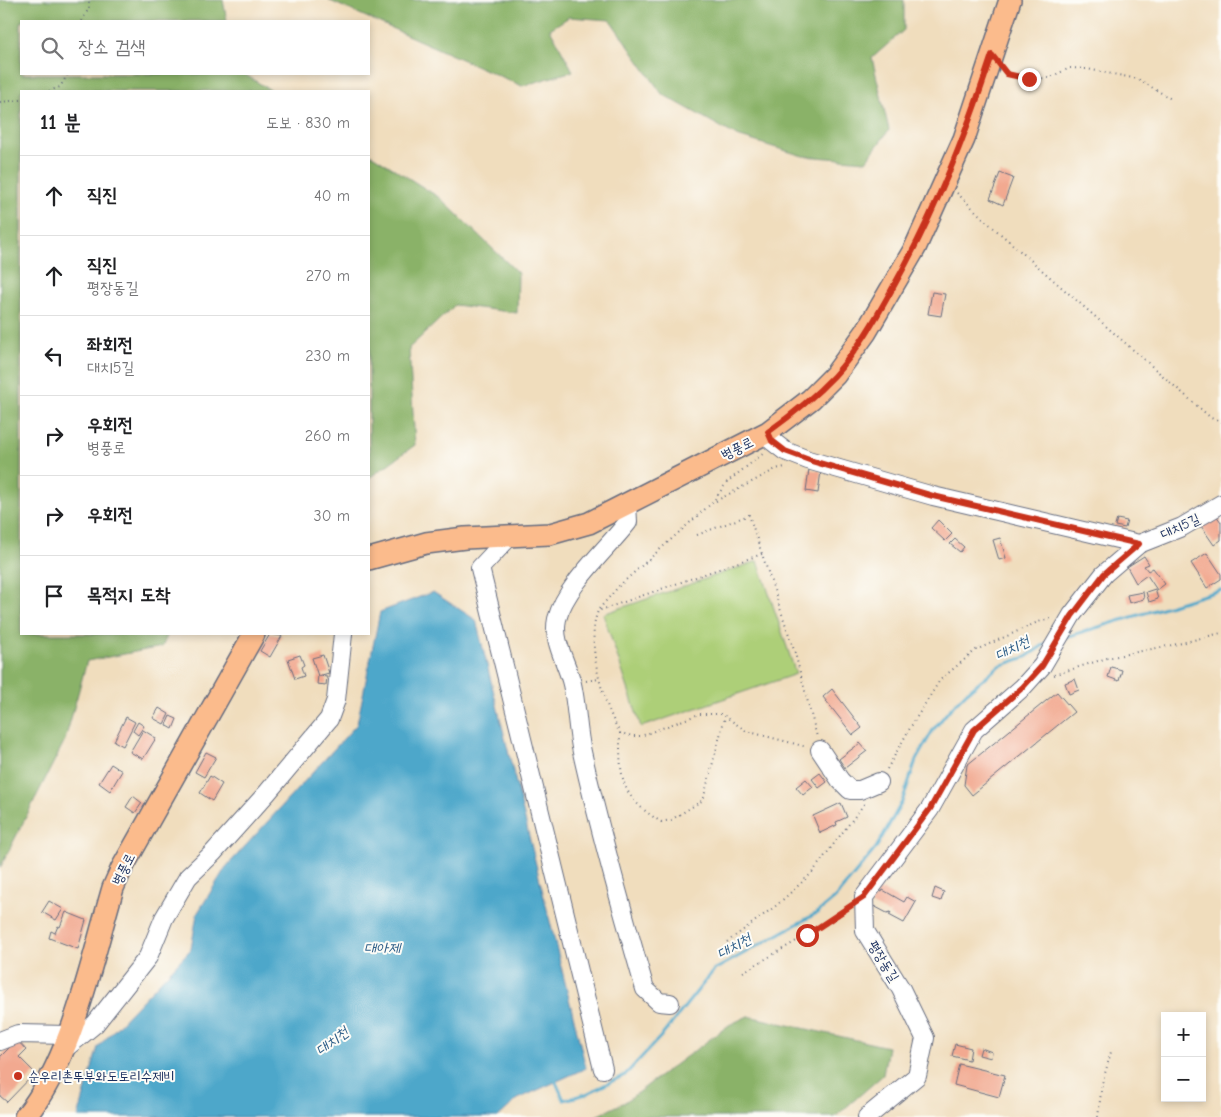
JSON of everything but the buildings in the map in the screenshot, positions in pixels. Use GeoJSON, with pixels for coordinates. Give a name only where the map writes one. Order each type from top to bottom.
{"type":"FeatureCollection","features":[{"type":"Feature","properties":{"kind":"main road","name":"병풍로"},"geometry":{"type":"LineString","coordinates":[[370,559],[426,543],[464,538],[550,534],[566,530],[589,523],[627,503],[772,438],[848,358],[876,318],[915,248],[944,188],[964,139],[1010,0]]}},
{"type":"Feature","properties":{"kind":"main road","name":"병풍로"},"geometry":{"type":"LineString","coordinates":[[24,1117],[38,1101],[65,1043],[113,888],[121,870],[253,635]]}},
{"type":"Feature","properties":{"kind":"street"},"geometry":{"type":"LineString","coordinates":[[772,438],[785,451],[812,461],[933,496],[1139,544]]}},
{"type":"Feature","properties":{"kind":"street"},"geometry":{"type":"LineString","coordinates":[[627,503],[628,522],[576,581],[558,619],[557,641],[572,684],[581,749],[605,849],[645,989],[659,1002],[670,1003]]}},
{"type":"Feature","properties":{"kind":"street","name":"대치5길"},"geometry":{"type":"LineString","coordinates":[[1139,544],[1182,527],[1221,504]]}},
{"type":"Feature","properties":{"kind":"street"},"geometry":{"type":"LineString","coordinates":[[510,536],[480,568],[603,1069]]}},
{"type":"Feature","properties":{"kind":"street"},"geometry":{"type":"LineString","coordinates":[[864,897],[930,809],[974,730],[1044,664],[1074,614],[1104,574],[1139,544]]}},
{"type":"Feature","properties":{"kind":"street"},"geometry":{"type":"LineString","coordinates":[[0,1041],[18,1034],[65,1043],[95,1024],[148,957],[164,918],[188,876],[213,853],[268,793],[329,718],[336,700],[343,635]]}},
{"type":"Feature","properties":{"kind":"street"},"geometry":{"type":"LineString","coordinates":[[820,750],[840,780],[850,790],[860,790],[879,782]]}},
{"type":"Feature","properties":{"kind":"street","name":"평장동길"},"geometry":{"type":"LineString","coordinates":[[864,897],[865,931],[901,989],[925,1038],[917,1076],[867,1117]]}},
{"type":"Feature","properties":{"kind":"path"},"geometry":{"type":"LineString","coordinates":[[83,20],[89,8],[89,0]]}},
{"type":"Feature","properties":{"kind":"path"},"geometry":{"type":"LineString","coordinates":[[992,55],[1007,74],[1029,79],[1048,78],[1070,68],[1087,69],[1138,79],[1173,100]]}},
{"type":"Feature","properties":{"kind":"path"},"geometry":{"type":"LineString","coordinates":[[52,90],[60,87],[67,75]]}},
{"type":"Feature","properties":{"kind":"path"},"geometry":{"type":"LineString","coordinates":[[0,102],[20,100]]}},
{"type":"Feature","properties":{"kind":"path"},"geometry":{"type":"LineString","coordinates":[[944,188],[955,191],[987,222],[1204,412],[1211,418],[1221,422]]}},
{"type":"Feature","properties":{"kind":"path"},"geometry":{"type":"LineString","coordinates":[[726,716],[703,800],[671,820],[661,822],[645,812],[629,797],[623,773],[620,732],[600,679],[593,623],[598,611],[619,586],[713,502],[727,482],[772,438]]}},
{"type":"Feature","properties":{"kind":"path"},"geometry":{"type":"LineString","coordinates":[[713,502],[776,469],[812,461]]}},
{"type":"Feature","properties":{"kind":"path"},"geometry":{"type":"LineString","coordinates":[[620,732],[632,736],[641,736],[699,714],[726,716],[746,731],[820,750],[795,653],[750,515],[697,534]]}},
{"type":"Feature","properties":{"kind":"path"},"geometry":{"type":"LineString","coordinates":[[598,611],[762,554]]}},
{"type":"Feature","properties":{"kind":"path"},"geometry":{"type":"LineString","coordinates":[[727,942],[777,905],[812,873],[846,830],[879,782],[940,680],[976,650],[1038,622],[1074,614]]}},
{"type":"Feature","properties":{"kind":"path"},"geometry":{"type":"LineString","coordinates":[[1031,678],[1056,674],[1107,658],[1221,633]]}},
{"type":"Feature","properties":{"kind":"path"},"geometry":{"type":"LineString","coordinates":[[743,972],[833,920],[850,905],[864,897]]}},
{"type":"Feature","properties":{"kind":"path"},"geometry":{"type":"LineString","coordinates":[[1098,1117],[1102,1084],[1110,1052]]}},
{"type":"Feature","properties":{"kind":"green space"},"geometry":{"type":"Polygon","coordinates":[[[0,0],[223,0],[227,20],[20,20],[20,75],[246,75],[270,90],[20,90],[20,635],[168,635],[162,647],[87,661],[65,740],[0,868],[0,0]]]}},
{"type":"Feature","properties":{"kind":"green space"},"geometry":{"type":"Polygon","coordinates":[[[328,0],[904,0],[904,30],[872,58],[889,130],[866,161],[803,156],[737,136],[662,94],[610,20],[569,17],[550,29],[573,71],[522,86],[328,0]]]}},
{"type":"Feature","properties":{"kind":"green space"},"geometry":{"type":"Polygon","coordinates":[[[370,154],[440,198],[518,273],[517,313],[455,305],[409,348],[415,445],[370,477],[370,154]]]}},
{"type":"Feature","properties":{"kind":"green space"},"geometry":{"type":"Polygon","coordinates":[[[758,561],[796,674],[641,727],[603,614],[758,561]]]}},
{"type":"Feature","properties":{"kind":"green space"},"geometry":{"type":"Polygon","coordinates":[[[748,1016],[888,1047],[883,1075],[835,1117],[594,1117],[625,1102],[729,1025],[748,1016]]]}},
{"type":"Feature","properties":{"kind":"water","name":"대아제"},"geometry":{"type":"Polygon","coordinates":[[[433,592],[476,620],[586,1068],[518,1099],[498,1117],[78,1117],[98,1047],[191,949],[197,914],[226,867],[357,724],[380,612],[433,592]]]}},
{"type":"Feature","properties":{"kind":"waterway","name":"대치천"},"geometry":{"type":"LineString","coordinates":[[1066,637],[1221,590]]}},
{"type":"Feature","properties":{"kind":"waterway","name":"대치천"},"geometry":{"type":"LineString","coordinates":[[555,1080],[564,1100],[586,1094],[625,1075],[664,1033],[714,970],[817,913],[835,898],[876,848],[902,802],[916,760],[933,730],[950,709],[967,692],[999,666],[1026,657],[1048,642]]}},
{"type":"Feature","properties":{"kind":"place","name":"순우리촌뚜부와도토리수제비"},"geometry":{"type":"Point","coordinates":[18,1076]}},
{"type":"Feature","properties":{"kind":"route"},"geometry":{"type":"LineString","coordinates":[[807,935],[833,920],[850,905],[864,897],[930,809],[974,730],[1023,687],[1042,666],[1072,616],[1104,574],[1139,544],[933,496],[861,476],[785,451],[772,441],[768,432],[811,399],[835,375],[876,318],[915,248],[940,196],[964,139],[992,55],[1007,74],[1029,79]]}}]}
